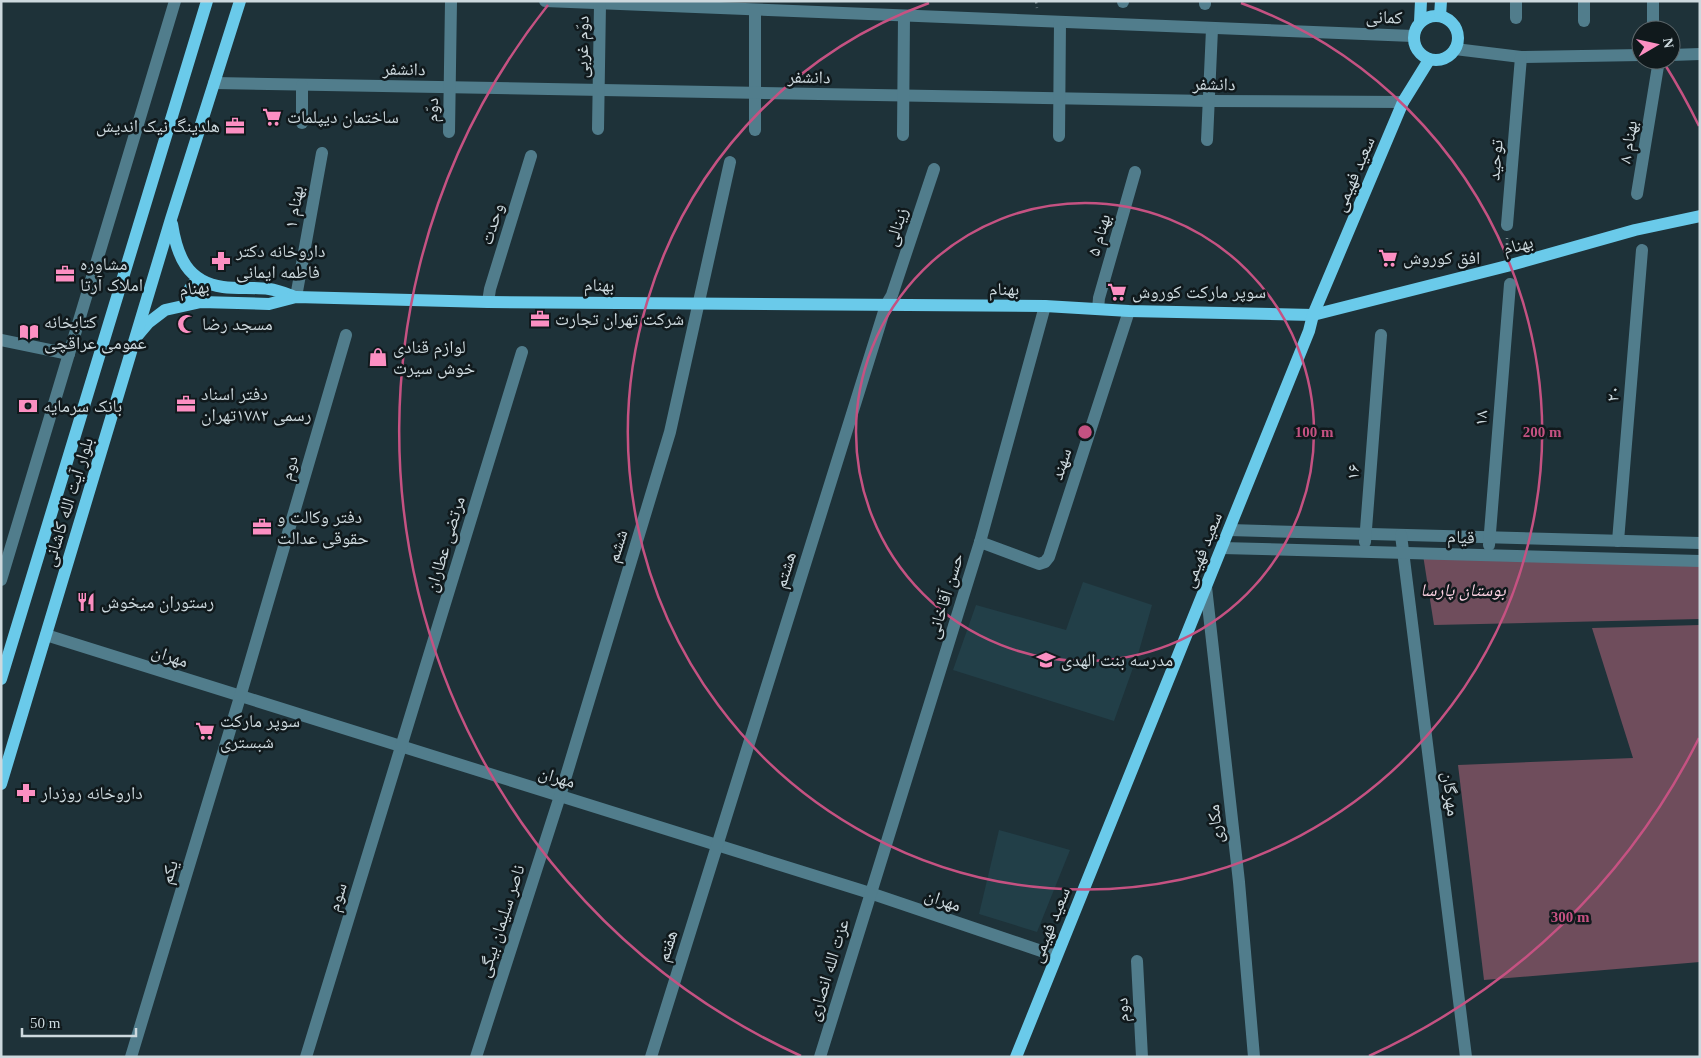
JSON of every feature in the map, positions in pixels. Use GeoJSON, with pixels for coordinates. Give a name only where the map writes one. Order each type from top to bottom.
{"type":"FeatureCollection","features":[{"type":"Feature","properties":{"kind":"main road","name":"بلوار آیت الله کاشانی"},"geometry":{"type":"LineString","coordinates":[[1,679],[207,1]]}},
{"type":"Feature","properties":{"kind":"main road","name":"بلوار آیت الله کاشانی"},"geometry":{"type":"LineString","coordinates":[[1,784],[171,219],[240,1]]}},
{"type":"Feature","properties":{"kind":"main road"},"geometry":{"type":"LineString","coordinates":[[1420,22],[1426,18],[1440,16],[1453,23],[1458,43],[1450,55],[1436,61],[1429,60],[1417,51],[1413,36],[1420,22],[1421,1]]}},
{"type":"Feature","properties":{"kind":"main road"},"geometry":{"type":"LineString","coordinates":[[1440,16],[1441,1]]}},
{"type":"Feature","properties":{"kind":"main road","name":"سعید فهیمی"},"geometry":{"type":"LineString","coordinates":[[1016,1057],[1309,331],[1313,315],[1403,102],[1429,60]]}},
{"type":"Feature","properties":{"kind":"main road","name":"بهنام"},"geometry":{"type":"LineString","coordinates":[[137,336],[148,322],[165,310],[201,302],[269,304],[296,297],[488,302],[698,304],[889,300],[1129,311],[1313,315],[1506,266],[1635,230],[1700,216]]}},
{"type":"Feature","properties":{"kind":"main road","name":"بهنام"},"geometry":{"type":"LineString","coordinates":[[171,219],[175,240],[182,260],[189,271],[201,282],[222,287],[271,289],[296,297]]}},
{"type":"Feature","properties":{"kind":"main road"},"geometry":{"type":"LineString","coordinates":[[201,282],[193,284],[189,290],[191,297],[201,302]]}},
{"type":"Feature","properties":{"kind":"street"},"geometry":{"type":"LineString","coordinates":[[1,580],[175,1]]}},
{"type":"Feature","properties":{"kind":"street","name":"دوّم"},"geometry":{"type":"LineString","coordinates":[[449,132],[451,1]]}},
{"type":"Feature","properties":{"kind":"street","name":"کمانی"},"geometry":{"type":"LineString","coordinates":[[545,1],[1413,36]]}},
{"type":"Feature","properties":{"kind":"street"},"geometry":{"type":"LineString","coordinates":[[1516,1],[1516,18]]}},
{"type":"Feature","properties":{"kind":"street"},"geometry":{"type":"LineString","coordinates":[[1584,1],[1584,22]]}},
{"type":"Feature","properties":{"kind":"street"},"geometry":{"type":"LineString","coordinates":[[1653,1],[1653,20]]}},
{"type":"Feature","properties":{"kind":"street","name":"دوّم غربی"},"geometry":{"type":"LineString","coordinates":[[598,129],[600,4]]}},
{"type":"Feature","properties":{"kind":"street"},"geometry":{"type":"LineString","coordinates":[[755,10],[755,130]]}},
{"type":"Feature","properties":{"kind":"street"},"geometry":{"type":"LineString","coordinates":[[903,135],[904,16]]}},
{"type":"Feature","properties":{"kind":"street"},"geometry":{"type":"LineString","coordinates":[[1059,136],[1060,22]]}},
{"type":"Feature","properties":{"kind":"street"},"geometry":{"type":"LineString","coordinates":[[1207,140],[1212,29]]}},
{"type":"Feature","properties":{"kind":"street"},"geometry":{"type":"LineString","coordinates":[[1455,49],[1521,57],[1631,55]]}},
{"type":"Feature","properties":{"kind":"street"},"geometry":{"type":"LineString","coordinates":[[1681,54],[1700,54]]}},
{"type":"Feature","properties":{"kind":"street","name":"توحید"},"geometry":{"type":"LineString","coordinates":[[1507,224],[1521,57]]}},
{"type":"Feature","properties":{"kind":"street","name":"بهنام ۸"},"geometry":{"type":"LineString","coordinates":[[1637,194],[1657,70]]}},
{"type":"Feature","properties":{"kind":"street","name":"دانشفر"},"geometry":{"type":"LineString","coordinates":[[214,83],[1059,99],[1403,102]]}},
{"type":"Feature","properties":{"kind":"street"},"geometry":{"type":"LineString","coordinates":[[302,85],[302,122]]}},
{"type":"Feature","properties":{"kind":"street","name":"بهنام ۱"},"geometry":{"type":"LineString","coordinates":[[296,297],[322,153]]}},
{"type":"Feature","properties":{"kind":"street","name":"وحدت"},"geometry":{"type":"LineString","coordinates":[[488,302],[531,156]]}},
{"type":"Feature","properties":{"kind":"street","name":"ششم"},"geometry":{"type":"LineString","coordinates":[[560,796],[670,432],[730,162]]}},
{"type":"Feature","properties":{"kind":"street","name":"زینالی"},"geometry":{"type":"LineString","coordinates":[[889,300],[934,170]]}},
{"type":"Feature","properties":{"kind":"street","name":"بهنام ۵"},"geometry":{"type":"LineString","coordinates":[[1098,309],[1099,298],[1135,172]]}},
{"type":"Feature","properties":{"kind":"street","name":"۲۰"},"geometry":{"type":"LineString","coordinates":[[1618,541],[1642,250]]}},
{"type":"Feature","properties":{"kind":"street","name":"۱۸"},"geometry":{"type":"LineString","coordinates":[[1488,556],[1510,284]]}},
{"type":"Feature","properties":{"kind":"street","name":"هشتم"},"geometry":{"type":"LineString","coordinates":[[718,846],[889,300]]}},
{"type":"Feature","properties":{"kind":"street","name":"حسن آقاخانی"},"geometry":{"type":"LineString","coordinates":[[870,893],[980,542],[1045,306]]}},
{"type":"Feature","properties":{"kind":"street","name":"سهند"},"geometry":{"type":"LineString","coordinates":[[980,542],[1039,564],[1045,562],[1049,557],[1129,311]]}},
{"type":"Feature","properties":{"kind":"street","name":"۱۶"},"geometry":{"type":"LineString","coordinates":[[1365,552],[1381,335]]}},
{"type":"Feature","properties":{"kind":"street","name":"دوم"},"geometry":{"type":"LineString","coordinates":[[240,697],[346,336]]}},
{"type":"Feature","properties":{"kind":"street"},"geometry":{"type":"LineString","coordinates":[[1,340],[69,354]]}},
{"type":"Feature","properties":{"kind":"street","name":"مرتضی عطاران"},"geometry":{"type":"LineString","coordinates":[[402,748],[522,352]]}},
{"type":"Feature","properties":{"kind":"street","name":"قیام"},"geometry":{"type":"LineString","coordinates":[[1228,530],[1700,543]]}},
{"type":"Feature","properties":{"kind":"street","name":"مهرگان"},"geometry":{"type":"LineString","coordinates":[[1401,535],[1466,1057]]}},
{"type":"Feature","properties":{"kind":"street","name":"قیام"},"geometry":{"type":"LineString","coordinates":[[1222,548],[1700,561]]}},
{"type":"Feature","properties":{"kind":"street","name":"مکاری"},"geometry":{"type":"LineString","coordinates":[[1206,587],[1240,882],[1254,1057]]}},
{"type":"Feature","properties":{"kind":"street","name":"مهران"},"geometry":{"type":"LineString","coordinates":[[46,635],[870,893],[1056,956]]}},
{"type":"Feature","properties":{"kind":"street","name":"یکم"},"geometry":{"type":"LineString","coordinates":[[131,1057],[240,697]]}},
{"type":"Feature","properties":{"kind":"street","name":"سوم"},"geometry":{"type":"LineString","coordinates":[[306,1057],[402,748]]}},
{"type":"Feature","properties":{"kind":"street","name":"ناصر سلیمان بیگی"},"geometry":{"type":"LineString","coordinates":[[476,1057],[560,796]]}},
{"type":"Feature","properties":{"kind":"street","name":"هفتم"},"geometry":{"type":"LineString","coordinates":[[651,1057],[718,846]]}},
{"type":"Feature","properties":{"kind":"street","name":"عزت الله انصاری"},"geometry":{"type":"LineString","coordinates":[[820,1057],[870,893]]}},
{"type":"Feature","properties":{"kind":"street","name":"دوم"},"geometry":{"type":"LineString","coordinates":[[1137,961],[1142,1057]]}},
{"type":"Feature","properties":{"kind":"path"},"geometry":{"type":"LineString","coordinates":[[1506,266],[1507,224]]}},
{"type":"Feature","properties":{"kind":"shaded area","name":"مدرسه بنت الهدی"},"geometry":{"type":"Polygon","coordinates":[[[1083,582],[1152,605],[1139,651],[1114,721],[953,670],[976,605],[1066,630],[1083,582]]]}},
{"type":"Feature","properties":{"kind":"shaded area"},"geometry":{"type":"Polygon","coordinates":[[[999,830],[1070,850],[1037,932],[979,914],[999,830]]]}},
{"type":"Feature","properties":{"kind":"green space","name":"بوستان پارسا"},"geometry":{"type":"Polygon","coordinates":[[[1423,555],[1700,563],[1700,619],[1434,625],[1423,555]]]}},
{"type":"Feature","properties":{"kind":"green space"},"geometry":{"type":"Polygon","coordinates":[[[1700,625],[1700,962],[1484,980],[1458,765],[1633,758],[1592,628],[1700,625]]]}},
{"type":"Feature","properties":{"kind":"place","name":"ساختمان دیپلمات"},"geometry":{"type":"Point","coordinates":[272,117]}},
{"type":"Feature","properties":{"kind":"place","name":"هلدینگ نیک اندیش"},"geometry":{"type":"Point","coordinates":[235,126]}},
{"type":"Feature","properties":{"kind":"place","name":"افق کوروش"},"geometry":{"type":"Point","coordinates":[1388,258]}},
{"type":"Feature","properties":{"kind":"place","name":"داروخانه دکتر فاطمه ایمانی"},"geometry":{"type":"Point","coordinates":[221,261]}},
{"type":"Feature","properties":{"kind":"place","name":"مشاوره املاک آرتا"},"geometry":{"type":"Point","coordinates":[65,274]}},
{"type":"Feature","properties":{"kind":"place","name":"سوپر ماركت كوروش"},"geometry":{"type":"Point","coordinates":[1117,292]}},
{"type":"Feature","properties":{"kind":"place","name":"شرکت تهران تجارت"},"geometry":{"type":"Point","coordinates":[540,319]}},
{"type":"Feature","properties":{"kind":"place","name":"مسجد رضا"},"geometry":{"type":"Point","coordinates":[187,324]}},
{"type":"Feature","properties":{"kind":"place","name":"کتابخانه عمومی عراقچی"},"geometry":{"type":"Point","coordinates":[29,332]}},
{"type":"Feature","properties":{"kind":"place","name":"لوازم قنادی خوش سیرت"},"geometry":{"type":"Point","coordinates":[378,357]}},
{"type":"Feature","properties":{"kind":"place","name":"دفتر اسناد رسمی ۱۷۸۲تهران"},"geometry":{"type":"Point","coordinates":[186,404]}},
{"type":"Feature","properties":{"kind":"place","name":"بانک سرمایه"},"geometry":{"type":"Point","coordinates":[28,406]}},
{"type":"Feature","properties":{"kind":"place","name":"دفتر وکالت و حقوقی عدالت"},"geometry":{"type":"Point","coordinates":[262,527]}},
{"type":"Feature","properties":{"kind":"place","name":"رستوران میخوش"},"geometry":{"type":"Point","coordinates":[86,602]}},
{"type":"Feature","properties":{"kind":"place","name":"مدرسه بنت الهدی"},"geometry":{"type":"Point","coordinates":[1046,660]}},
{"type":"Feature","properties":{"kind":"place","name":"سوپر مارکت شبستری"},"geometry":{"type":"Point","coordinates":[205,731]}},
{"type":"Feature","properties":{"kind":"place","name":"داروخانه روزدار"},"geometry":{"type":"Point","coordinates":[26,793]}}]}
